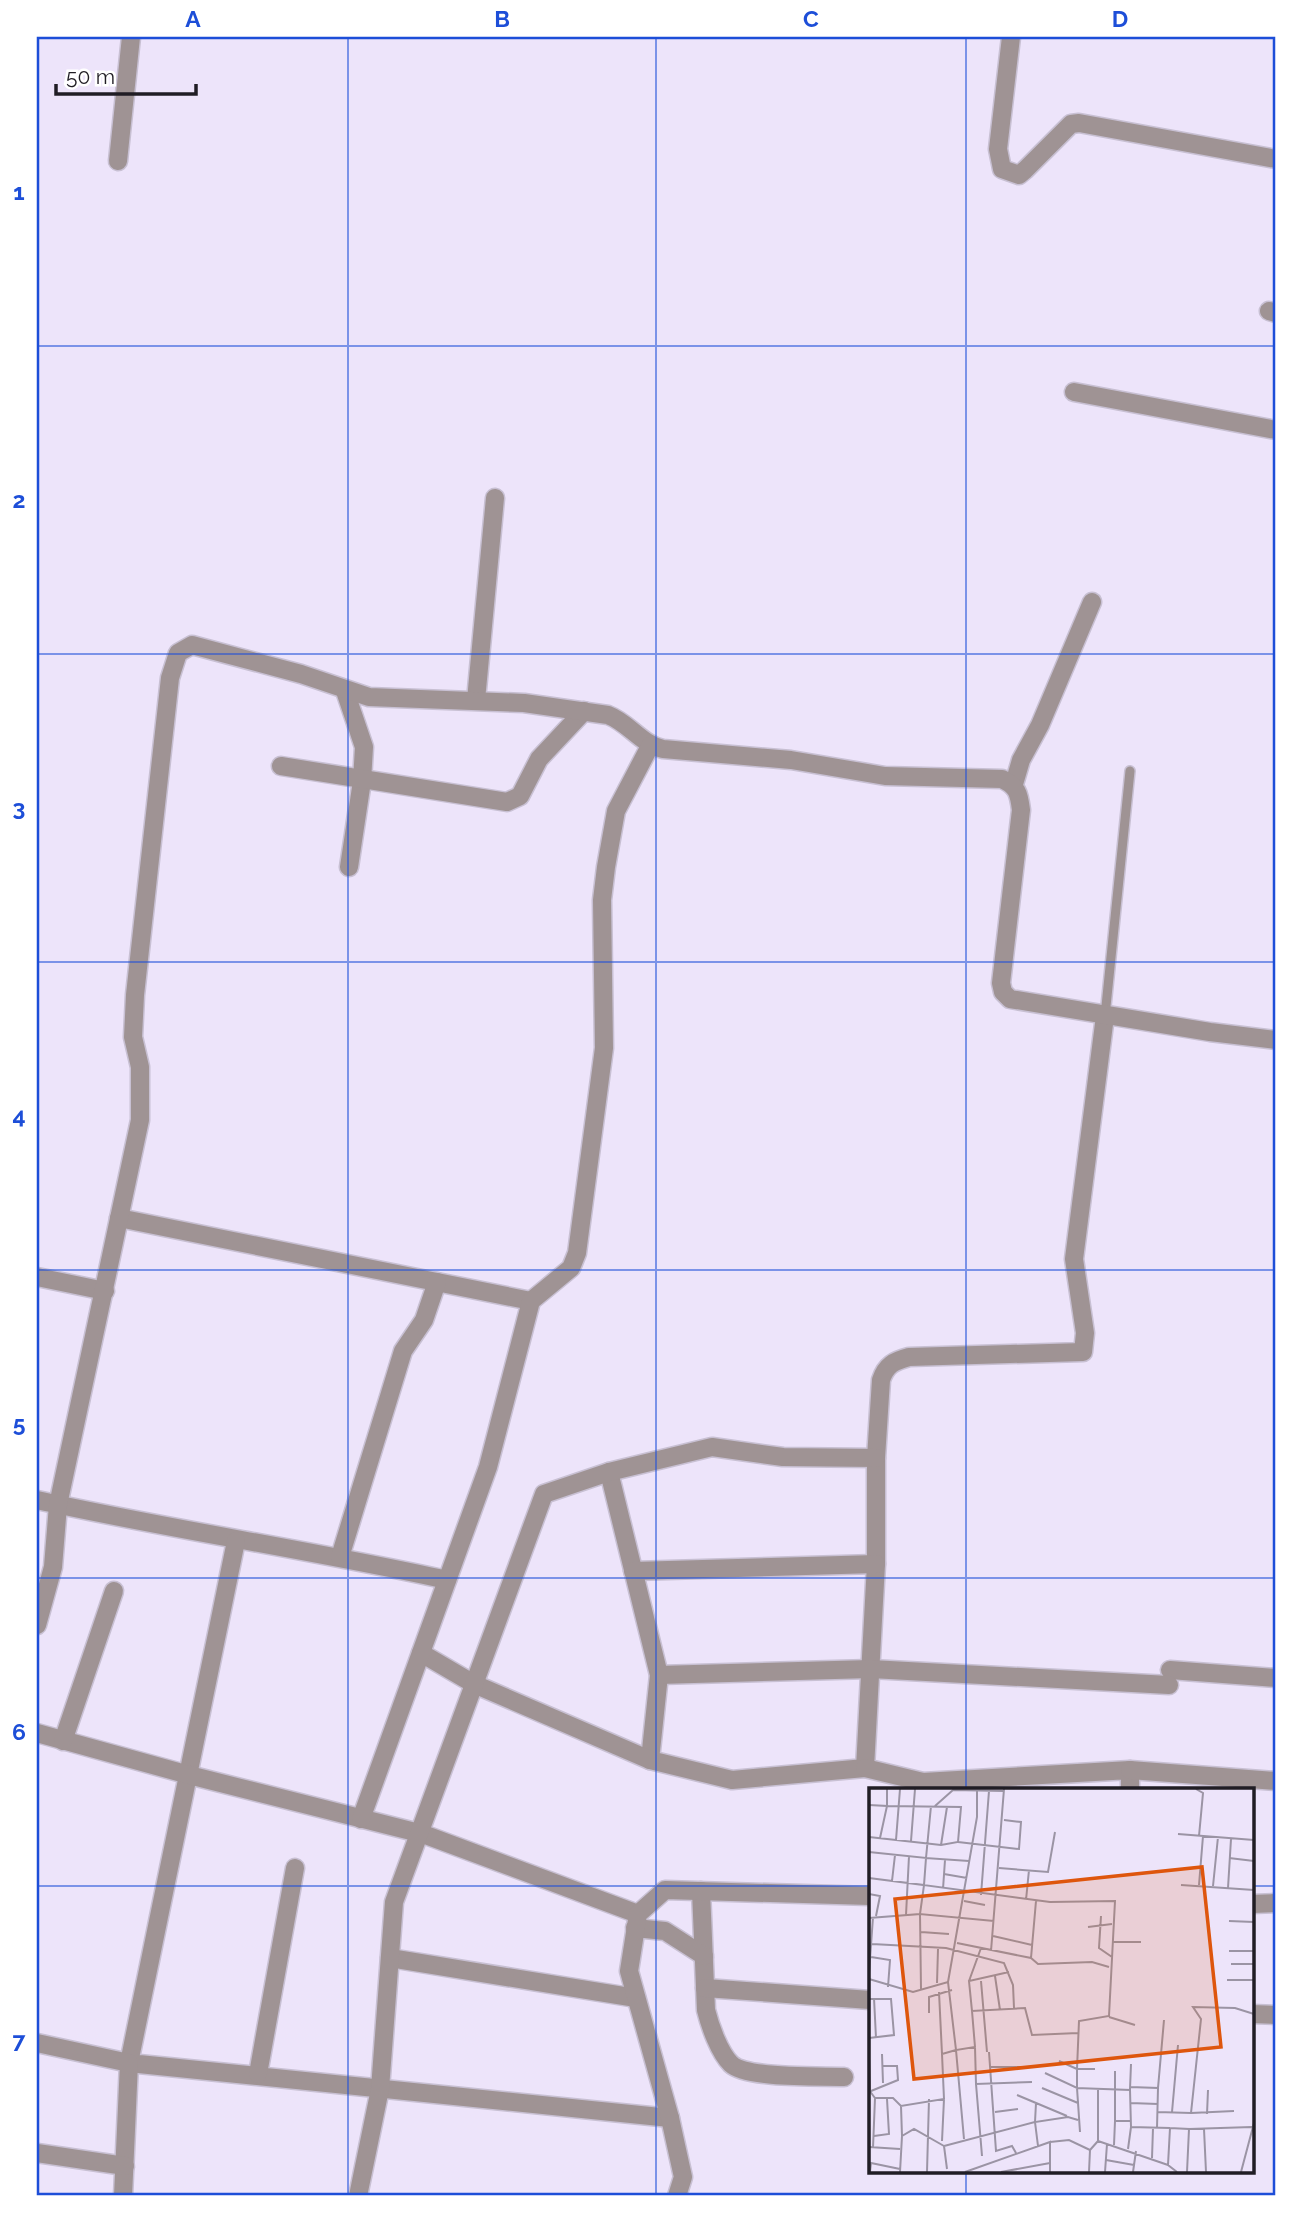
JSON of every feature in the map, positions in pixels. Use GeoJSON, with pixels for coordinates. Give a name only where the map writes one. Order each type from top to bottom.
{"type":"FeatureCollection","features":[{"type":"Feature","properties":{"kind":"street"},"geometry":{"type":"LineString","coordinates":[[118,161],[131,37]]}},
{"type":"Feature","properties":{"kind":"street"},"geometry":{"type":"LineString","coordinates":[[1012,37],[998,149],[1002,169],[1019,175],[1070,124],[1079,123],[1276,159]]}},
{"type":"Feature","properties":{"kind":"street"},"geometry":{"type":"LineString","coordinates":[[1074,392],[1276,430]]}},
{"type":"Feature","properties":{"kind":"street"},"geometry":{"type":"LineString","coordinates":[[476,700],[495,498]]}},
{"type":"Feature","properties":{"kind":"street"},"geometry":{"type":"LineString","coordinates":[[1092,602],[1040,725],[1021,760],[1014,784],[1019,793],[1021,810],[1001,983],[1003,992],[1018,1002],[1276,1040]]}},
{"type":"Feature","properties":{"kind":"street"},"geometry":{"type":"LineString","coordinates":[[38,1618],[53,1567],[58,1505],[140,1121],[140,1067],[133,1037],[135,995],[170,678],[178,653],[192,645],[301,674],[369,697],[476,700],[584,711],[619,719],[650,746],[791,760],[878,775],[988,777],[1014,784]]}},
{"type":"Feature","properties":{"kind":"street"},"geometry":{"type":"LineString","coordinates":[[345,691],[364,747],[362,781],[349,867]]}},
{"type":"Feature","properties":{"kind":"street"},"geometry":{"type":"LineString","coordinates":[[281,766],[362,781],[513,800],[520,796],[539,759],[584,711]]}},
{"type":"Feature","properties":{"kind":"street"},"geometry":{"type":"LineString","coordinates":[[361,1819],[488,1467],[531,1301],[572,1268],[577,1253],[604,1048],[602,900],[606,867],[616,811],[650,746]]}},
{"type":"Feature","properties":{"kind":"street"},"geometry":{"type":"LineString","coordinates":[[865,1768],[876,1564],[876,1458],[881,1380],[885,1369],[895,1361],[909,1357],[1083,1352],[1085,1333],[1074,1259],[1105,1016]]}},
{"type":"Feature","properties":{"kind":"street"},"geometry":{"type":"LineString","coordinates":[[119,1218],[531,1301]]}},
{"type":"Feature","properties":{"kind":"street"},"geometry":{"type":"LineString","coordinates":[[37,1278],[105,1291]]}},
{"type":"Feature","properties":{"kind":"street"},"geometry":{"type":"LineString","coordinates":[[340,1557],[403,1352],[424,1320],[437,1282]]}},
{"type":"Feature","properties":{"kind":"street"},"geometry":{"type":"LineString","coordinates":[[358,2196],[380,2090],[394,1902],[544,1494],[609,1472],[712,1447],[783,1457],[876,1458]]}},
{"type":"Feature","properties":{"kind":"street"},"geometry":{"type":"LineString","coordinates":[[609,1472],[659,1675],[650,1760]]}},
{"type":"Feature","properties":{"kind":"street"},"geometry":{"type":"LineString","coordinates":[[37,1500],[236,1541],[340,1557],[447,1580]]}},
{"type":"Feature","properties":{"kind":"street"},"geometry":{"type":"LineString","coordinates":[[123,2196],[129,2063],[236,1541]]}},
{"type":"Feature","properties":{"kind":"street"},"geometry":{"type":"LineString","coordinates":[[633,1571],[876,1564]]}},
{"type":"Feature","properties":{"kind":"street"},"geometry":{"type":"LineString","coordinates":[[63,1741],[114,1591]]}},
{"type":"Feature","properties":{"kind":"street"},"geometry":{"type":"LineString","coordinates":[[421,1653],[474,1684],[650,1760],[732,1780],[865,1768],[923,1786],[1130,1770],[1276,1781]]}},
{"type":"Feature","properties":{"kind":"street"},"geometry":{"type":"LineString","coordinates":[[659,1675],[871,1669],[1169,1678],[1276,1678]]}},
{"type":"Feature","properties":{"kind":"street"},"geometry":{"type":"LineString","coordinates":[[37,1733],[189,1775],[419,1833],[665,1931],[704,1956]]}},
{"type":"Feature","properties":{"kind":"street"},"geometry":{"type":"LineString","coordinates":[[1130,1770],[1130,1788]]}},
{"type":"Feature","properties":{"kind":"street"},"geometry":{"type":"LineString","coordinates":[[258,2074],[295,1868]]}},
{"type":"Feature","properties":{"kind":"street"},"geometry":{"type":"LineString","coordinates":[[677,2196],[683,2177],[670,2118],[629,1971],[636,1921],[665,1889],[869,1896]]}},
{"type":"Feature","properties":{"kind":"street"},"geometry":{"type":"LineString","coordinates":[[701,1891],[705,1988],[710,2024],[731,2064],[749,2072],[844,2077]]}},
{"type":"Feature","properties":{"kind":"street"},"geometry":{"type":"LineString","coordinates":[[1254,1904],[1276,1903]]}},
{"type":"Feature","properties":{"kind":"street"},"geometry":{"type":"LineString","coordinates":[[390,1958],[636,1998]]}},
{"type":"Feature","properties":{"kind":"street"},"geometry":{"type":"LineString","coordinates":[[705,1988],[869,2000]]}},
{"type":"Feature","properties":{"kind":"street"},"geometry":{"type":"LineString","coordinates":[[1254,2014],[1276,2015]]}},
{"type":"Feature","properties":{"kind":"street"},"geometry":{"type":"LineString","coordinates":[[37,2043],[129,2063],[258,2074],[380,2090],[670,2118]]}},
{"type":"Feature","properties":{"kind":"street"},"geometry":{"type":"LineString","coordinates":[[37,2153],[125,2166]]}},
{"type":"Feature","properties":{"kind":"lane"},"geometry":{"type":"LineString","coordinates":[[1105,1016],[1130,771]]}}]}
